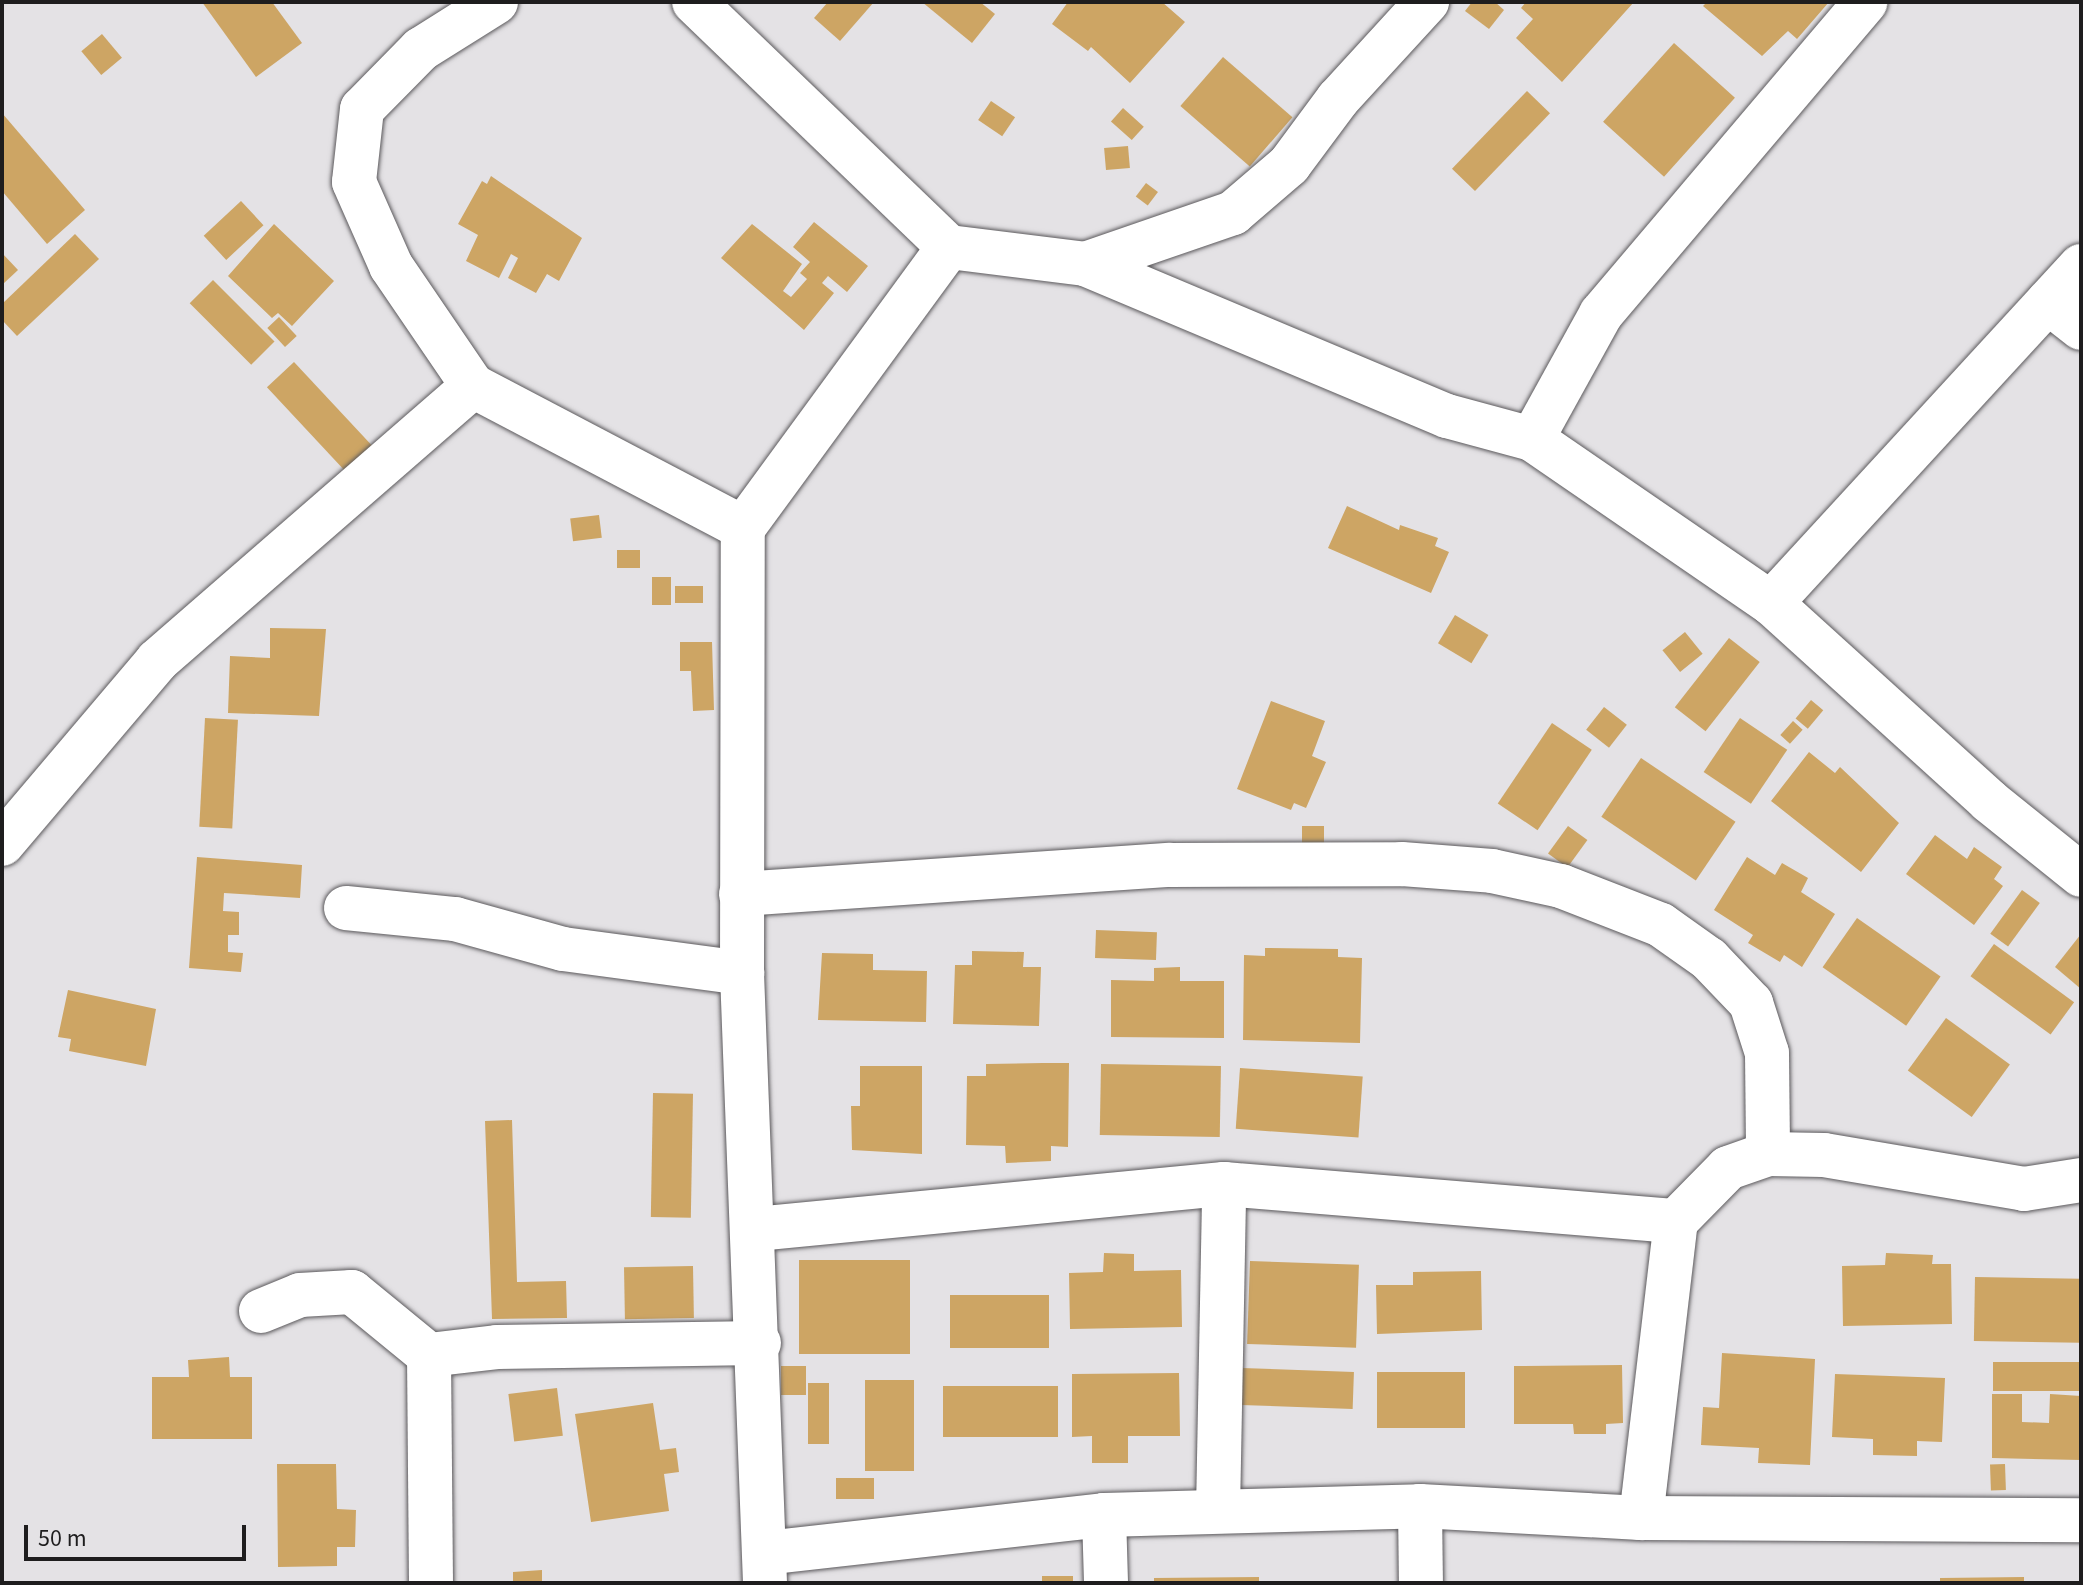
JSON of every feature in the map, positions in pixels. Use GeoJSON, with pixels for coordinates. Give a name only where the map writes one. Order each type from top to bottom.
{"type":"FeatureCollection","features":[{"type":"Feature","properties":{"kind":"street"},"geometry":{"type":"LineString","coordinates":[[496,2],[421,49],[362,109],[354,182],[391,266],[473,386],[743,528]]}},
{"type":"Feature","properties":{"kind":"street"},"geometry":{"type":"LineString","coordinates":[[694,2],[949,247],[1085,264],[1447,416],[1532,439],[1771,603],[1989,801],[2081,875]]}},
{"type":"Feature","properties":{"kind":"street"},"geometry":{"type":"LineString","coordinates":[[1085,264],[1233,213],[1289,165],[1338,99],[1427,2]]}},
{"type":"Feature","properties":{"kind":"street"},"geometry":{"type":"LineString","coordinates":[[1532,439],[1601,314],[1866,2]]}},
{"type":"Feature","properties":{"kind":"street"},"geometry":{"type":"LineString","coordinates":[[949,247],[743,528],[742,973],[756,1229],[765,1568],[1104,1515],[1218,1511],[1420,1506],[1641,1518],[2079,1531]]}},
{"type":"Feature","properties":{"kind":"street"},"geometry":{"type":"LineString","coordinates":[[1771,603],[2064,315],[2081,266]]}},
{"type":"Feature","properties":{"kind":"street"},"geometry":{"type":"LineString","coordinates":[[2,844],[157,661],[473,386]]}},
{"type":"Feature","properties":{"kind":"street"},"geometry":{"type":"LineString","coordinates":[[741,894],[1170,865],[1402,864],[1492,871],[1561,886],[1661,925],[1709,959],[1751,1003],[1767,1053],[1768,1154]]}},
{"type":"Feature","properties":{"kind":"street"},"geometry":{"type":"LineString","coordinates":[[346,908],[455,919],[563,949],[742,973]]}},
{"type":"Feature","properties":{"kind":"street"},"geometry":{"type":"LineString","coordinates":[[1641,1518],[1676,1221],[1728,1168],[1768,1154],[1824,1155],[2024,1189],[2081,1180]]}},
{"type":"Feature","properties":{"kind":"street"},"geometry":{"type":"LineString","coordinates":[[756,1229],[1224,1184],[1676,1221]]}},
{"type":"Feature","properties":{"kind":"street"},"geometry":{"type":"LineString","coordinates":[[1218,1511],[1224,1184]]}},
{"type":"Feature","properties":{"kind":"street"},"geometry":{"type":"LineString","coordinates":[[261,1311],[300,1295],[352,1292],[429,1355],[497,1347],[759,1343]]}},
{"type":"Feature","properties":{"kind":"street"},"geometry":{"type":"LineString","coordinates":[[429,1355],[431,1583]]}},
{"type":"Feature","properties":{"kind":"street"},"geometry":{"type":"LineString","coordinates":[[1420,1506],[1421,1583]]}},
{"type":"Feature","properties":{"kind":"street"},"geometry":{"type":"LineString","coordinates":[[1104,1515],[1106,1583]]}},
{"type":"Feature","properties":{"kind":"building"},"geometry":{"type":"Polygon","coordinates":[[[202,2],[272,2],[302,43],[256,77],[202,2]]]}},
{"type":"Feature","properties":{"kind":"building"},"geometry":{"type":"Polygon","coordinates":[[[828,2],[874,2],[840,41],[814,18],[828,2]]]}},
{"type":"Feature","properties":{"kind":"building"},"geometry":{"type":"Polygon","coordinates":[[[922,2],[980,2],[995,14],[972,43],[922,2]]]}},
{"type":"Feature","properties":{"kind":"building"},"geometry":{"type":"Polygon","coordinates":[[[1068,2],[1162,2],[1185,22],[1130,83],[1091,47],[1088,51],[1052,24],[1068,2]]]}},
{"type":"Feature","properties":{"kind":"building"},"geometry":{"type":"Polygon","coordinates":[[[1472,2],[1495,2],[1504,10],[1489,29],[1465,11],[1472,2]]]}},
{"type":"Feature","properties":{"kind":"building"},"geometry":{"type":"Polygon","coordinates":[[[1526,2],[1634,2],[1562,82],[1516,38],[1533,19],[1521,8],[1526,2]]]}},
{"type":"Feature","properties":{"kind":"building"},"geometry":{"type":"Polygon","coordinates":[[[1707,2],[1829,2],[1797,39],[1788,31],[1762,56],[1703,6],[1707,2]]]}},
{"type":"Feature","properties":{"kind":"building"},"geometry":{"type":"Polygon","coordinates":[[[102,34],[122,58],[101,75],[81,51],[102,34]]]}},
{"type":"Feature","properties":{"kind":"building"},"geometry":{"type":"Polygon","coordinates":[[[1674,43],[1735,98],[1664,177],[1603,122],[1674,43]]]}},
{"type":"Feature","properties":{"kind":"building"},"geometry":{"type":"Polygon","coordinates":[[[1223,57],[1292,117],[1250,166],[1180,106],[1223,57]]]}},
{"type":"Feature","properties":{"kind":"building"},"geometry":{"type":"Polygon","coordinates":[[[1527,91],[1550,113],[1475,191],[1452,169],[1527,91]]]}},
{"type":"Feature","properties":{"kind":"building"},"geometry":{"type":"Polygon","coordinates":[[[991,101],[1015,117],[1002,136],[978,120],[991,101]]]}},
{"type":"Feature","properties":{"kind":"building"},"geometry":{"type":"Polygon","coordinates":[[[1123,108],[1144,127],[1132,140],[1111,121],[1123,108]]]}},
{"type":"Feature","properties":{"kind":"building"},"geometry":{"type":"Polygon","coordinates":[[[2,113],[85,210],[47,244],[2,191],[2,113]]]}},
{"type":"Feature","properties":{"kind":"building"},"geometry":{"type":"Polygon","coordinates":[[[1128,146],[1130,168],[1106,170],[1104,148],[1128,146]]]}},
{"type":"Feature","properties":{"kind":"building"},"geometry":{"type":"Polygon","coordinates":[[[491,176],[582,238],[559,281],[547,274],[536,293],[508,278],[518,258],[511,254],[499,278],[466,261],[478,235],[458,224],[482,181],[487,184],[491,176]]]}},
{"type":"Feature","properties":{"kind":"building"},"geometry":{"type":"Polygon","coordinates":[[[1146,183],[1158,192],[1148,206],[1136,197],[1146,183]]]}},
{"type":"Feature","properties":{"kind":"building"},"geometry":{"type":"Polygon","coordinates":[[[241,201],[264,225],[226,260],[204,236],[241,201]]]}},
{"type":"Feature","properties":{"kind":"building"},"geometry":{"type":"Polygon","coordinates":[[[814,222],[868,266],[847,292],[828,276],[822,283],[834,293],[804,330],[721,258],[752,224],[802,264],[783,291],[791,297],[807,279],[800,273],[810,262],[793,247],[814,222]]]}},
{"type":"Feature","properties":{"kind":"building"},"geometry":{"type":"Polygon","coordinates":[[[274,224],[334,281],[292,326],[278,313],[272,318],[228,276],[274,224]]]}},
{"type":"Feature","properties":{"kind":"building"},"geometry":{"type":"Polygon","coordinates":[[[75,234],[99,259],[17,336],[2,320],[2,304],[75,234]]]}},
{"type":"Feature","properties":{"kind":"building"},"geometry":{"type":"Polygon","coordinates":[[[2,253],[18,270],[2,285],[2,253]]]}},
{"type":"Feature","properties":{"kind":"building"},"geometry":{"type":"Polygon","coordinates":[[[213,280],[275,342],[251,365],[190,303],[213,280]]]}},
{"type":"Feature","properties":{"kind":"building"},"geometry":{"type":"Polygon","coordinates":[[[279,317],[297,336],[285,347],[267,328],[279,317]]]}},
{"type":"Feature","properties":{"kind":"building"},"geometry":{"type":"Polygon","coordinates":[[[294,362],[374,448],[347,474],[267,387],[294,362]]]}},
{"type":"Feature","properties":{"kind":"building"},"geometry":{"type":"Polygon","coordinates":[[[1347,506],[1399,530],[1400,525],[1438,538],[1435,546],[1449,552],[1431,593],[1328,548],[1347,506]]]}},
{"type":"Feature","properties":{"kind":"building"},"geometry":{"type":"Polygon","coordinates":[[[599,515],[602,538],[573,541],[570,519],[599,515]]]}},
{"type":"Feature","properties":{"kind":"building"},"geometry":{"type":"Polygon","coordinates":[[[617,550],[640,550],[640,568],[617,568],[617,550]]]}},
{"type":"Feature","properties":{"kind":"building"},"geometry":{"type":"Polygon","coordinates":[[[652,577],[671,577],[671,605],[652,605],[652,577]]]}},
{"type":"Feature","properties":{"kind":"building"},"geometry":{"type":"Polygon","coordinates":[[[675,586],[703,586],[703,603],[675,603],[675,586]]]}},
{"type":"Feature","properties":{"kind":"building"},"geometry":{"type":"Polygon","coordinates":[[[1455,615],[1488,635],[1471,663],[1438,643],[1455,615]]]}},
{"type":"Feature","properties":{"kind":"building"},"geometry":{"type":"Polygon","coordinates":[[[270,628],[326,629],[319,716],[228,713],[230,656],[270,658],[270,628]]]}},
{"type":"Feature","properties":{"kind":"building"},"geometry":{"type":"Polygon","coordinates":[[[1685,632],[1703,654],[1680,672],[1662,650],[1685,632]]]}},
{"type":"Feature","properties":{"kind":"building"},"geometry":{"type":"Polygon","coordinates":[[[1729,638],[1760,662],[1706,731],[1675,707],[1729,638]]]}},
{"type":"Feature","properties":{"kind":"building"},"geometry":{"type":"Polygon","coordinates":[[[680,642],[712,642],[714,710],[693,711],[691,671],[680,671],[680,642]]]}},
{"type":"Feature","properties":{"kind":"building"},"geometry":{"type":"Polygon","coordinates":[[[1811,700],[1823,710],[1808,729],[1796,718],[1811,700]]]}},
{"type":"Feature","properties":{"kind":"building"},"geometry":{"type":"Polygon","coordinates":[[[1271,701],[1325,721],[1312,756],[1326,762],[1306,808],[1294,803],[1291,810],[1237,789],[1271,701]]]}},
{"type":"Feature","properties":{"kind":"building"},"geometry":{"type":"Polygon","coordinates":[[[1604,707],[1627,725],[1609,748],[1586,730],[1604,707]]]}},
{"type":"Feature","properties":{"kind":"building"},"geometry":{"type":"Polygon","coordinates":[[[205,718],[238,720],[232,829],[199,827],[205,718]]]}},
{"type":"Feature","properties":{"kind":"building"},"geometry":{"type":"Polygon","coordinates":[[[1740,718],[1787,750],[1751,804],[1704,772],[1740,718]]]}},
{"type":"Feature","properties":{"kind":"building"},"geometry":{"type":"Polygon","coordinates":[[[1793,721],[1803,730],[1790,744],[1780,735],[1793,721]]]}},
{"type":"Feature","properties":{"kind":"building"},"geometry":{"type":"Polygon","coordinates":[[[1552,723],[1592,750],[1538,830],[1498,803],[1552,723]]]}},
{"type":"Feature","properties":{"kind":"building"},"geometry":{"type":"Polygon","coordinates":[[[1809,752],[1835,773],[1840,767],[1899,823],[1861,872],[1771,801],[1809,752]]]}},
{"type":"Feature","properties":{"kind":"building"},"geometry":{"type":"Polygon","coordinates":[[[1641,758],[1736,822],[1696,881],[1601,817],[1641,758]]]}},
{"type":"Feature","properties":{"kind":"building"},"geometry":{"type":"Polygon","coordinates":[[[1302,826],[1324,826],[1324,852],[1302,852],[1302,826]]]}},
{"type":"Feature","properties":{"kind":"building"},"geometry":{"type":"Polygon","coordinates":[[[1568,826],[1587,840],[1567,868],[1548,854],[1568,826]]]}},
{"type":"Feature","properties":{"kind":"building"},"geometry":{"type":"Polygon","coordinates":[[[1935,835],[1967,859],[1974,847],[2002,867],[1994,879],[2003,886],[1974,925],[1906,874],[1935,835]]]}},
{"type":"Feature","properties":{"kind":"building"},"geometry":{"type":"Polygon","coordinates":[[[197,857],[302,865],[300,898],[224,893],[223,911],[239,912],[239,935],[228,935],[228,952],[243,953],[241,972],[189,968],[197,857]]]}},
{"type":"Feature","properties":{"kind":"building"},"geometry":{"type":"Polygon","coordinates":[[[1747,857],[1775,875],[1782,863],[1808,878],[1801,892],[1835,914],[1802,967],[1784,955],[1780,962],[1748,943],[1753,935],[1714,910],[1747,857]]]}},
{"type":"Feature","properties":{"kind":"building"},"geometry":{"type":"Polygon","coordinates":[[[2022,890],[2040,903],[2008,947],[1990,934],[2022,890]]]}},
{"type":"Feature","properties":{"kind":"building"},"geometry":{"type":"Polygon","coordinates":[[[1857,918],[1941,977],[1906,1026],[1823,967],[1857,918]]]}},
{"type":"Feature","properties":{"kind":"building"},"geometry":{"type":"Polygon","coordinates":[[[1096,930],[1157,932],[1156,960],[1095,958],[1096,930]]]}},
{"type":"Feature","properties":{"kind":"building"},"geometry":{"type":"Polygon","coordinates":[[[2081,934],[2081,989],[2055,967],[2081,934]]]}},
{"type":"Feature","properties":{"kind":"building"},"geometry":{"type":"Polygon","coordinates":[[[1994,944],[2074,1002],[2051,1035],[1970,976],[1994,944]]]}},
{"type":"Feature","properties":{"kind":"building"},"geometry":{"type":"Polygon","coordinates":[[[1265,948],[1338,949],[1338,957],[1362,958],[1360,1043],[1243,1040],[1244,955],[1265,956],[1265,948]]]}},
{"type":"Feature","properties":{"kind":"building"},"geometry":{"type":"Polygon","coordinates":[[[972,951],[1024,952],[1023,967],[1041,967],[1039,1026],[953,1024],[955,965],[972,965],[972,951]]]}},
{"type":"Feature","properties":{"kind":"building"},"geometry":{"type":"Polygon","coordinates":[[[822,953],[873,954],[873,970],[927,971],[926,1022],[818,1020],[822,953]]]}},
{"type":"Feature","properties":{"kind":"building"},"geometry":{"type":"Polygon","coordinates":[[[1180,967],[1180,981],[1224,981],[1224,1038],[1111,1037],[1111,980],[1154,981],[1154,968],[1180,967]]]}},
{"type":"Feature","properties":{"kind":"building"},"geometry":{"type":"Polygon","coordinates":[[[68,990],[156,1009],[146,1066],[69,1051],[71,1039],[58,1037],[68,990]]]}},
{"type":"Feature","properties":{"kind":"building"},"geometry":{"type":"Polygon","coordinates":[[[1946,1018],[2010,1064],[1972,1117],[1908,1071],[1946,1018]]]}},
{"type":"Feature","properties":{"kind":"building"},"geometry":{"type":"Polygon","coordinates":[[[1069,1063],[1068,1147],[1051,1146],[1051,1161],[1006,1163],[1005,1146],[966,1145],[967,1076],[986,1076],[986,1064],[1069,1063]]]}},
{"type":"Feature","properties":{"kind":"building"},"geometry":{"type":"Polygon","coordinates":[[[1101,1064],[1221,1066],[1220,1137],[1100,1135],[1101,1064]]]}},
{"type":"Feature","properties":{"kind":"building"},"geometry":{"type":"Polygon","coordinates":[[[860,1066],[922,1066],[922,1154],[852,1150],[851,1106],[860,1106],[860,1066]]]}},
{"type":"Feature","properties":{"kind":"building"},"geometry":{"type":"Polygon","coordinates":[[[1240,1068],[1363,1077],[1358,1137],[1236,1129],[1240,1068]]]}},
{"type":"Feature","properties":{"kind":"building"},"geometry":{"type":"Polygon","coordinates":[[[653,1093],[693,1094],[691,1218],[651,1217],[653,1093]]]}},
{"type":"Feature","properties":{"kind":"building"},"geometry":{"type":"Polygon","coordinates":[[[512,1120],[517,1282],[566,1281],[567,1318],[492,1319],[485,1121],[512,1120]]]}},
{"type":"Feature","properties":{"kind":"building"},"geometry":{"type":"Polygon","coordinates":[[[1104,1253],[1134,1254],[1134,1271],[1181,1270],[1182,1327],[1070,1329],[1069,1273],[1103,1272],[1104,1253]]]}},
{"type":"Feature","properties":{"kind":"building"},"geometry":{"type":"Polygon","coordinates":[[[1886,1253],[1933,1255],[1932,1264],[1951,1264],[1952,1324],[1843,1326],[1842,1266],[1885,1265],[1886,1253]]]}},
{"type":"Feature","properties":{"kind":"building"},"geometry":{"type":"Polygon","coordinates":[[[799,1260],[910,1260],[910,1354],[799,1354],[799,1260]]]}},
{"type":"Feature","properties":{"kind":"building"},"geometry":{"type":"Polygon","coordinates":[[[1250,1261],[1359,1265],[1356,1348],[1247,1344],[1250,1261]]]}},
{"type":"Feature","properties":{"kind":"building"},"geometry":{"type":"Polygon","coordinates":[[[693,1266],[694,1318],[625,1319],[624,1267],[693,1266]]]}},
{"type":"Feature","properties":{"kind":"building"},"geometry":{"type":"Polygon","coordinates":[[[1481,1271],[1482,1330],[1377,1334],[1376,1285],[1413,1285],[1413,1272],[1481,1271]]]}},
{"type":"Feature","properties":{"kind":"building"},"geometry":{"type":"Polygon","coordinates":[[[1975,1277],[2081,1279],[2080,1343],[1974,1341],[1975,1277]]]}},
{"type":"Feature","properties":{"kind":"building"},"geometry":{"type":"Polygon","coordinates":[[[950,1295],[1049,1295],[1049,1348],[950,1348],[950,1295]]]}},
{"type":"Feature","properties":{"kind":"building"},"geometry":{"type":"Polygon","coordinates":[[[1722,1353],[1815,1359],[1810,1465],[1758,1463],[1759,1448],[1701,1445],[1703,1407],[1719,1408],[1722,1353]]]}},
{"type":"Feature","properties":{"kind":"building"},"geometry":{"type":"Polygon","coordinates":[[[229,1357],[230,1377],[252,1377],[252,1439],[152,1439],[152,1377],[189,1377],[188,1360],[229,1357]]]}},
{"type":"Feature","properties":{"kind":"building"},"geometry":{"type":"Polygon","coordinates":[[[1993,1362],[2081,1362],[2081,1391],[1993,1391],[1993,1362]]]}},
{"type":"Feature","properties":{"kind":"building"},"geometry":{"type":"Polygon","coordinates":[[[1622,1365],[1623,1423],[1606,1424],[1606,1434],[1574,1434],[1573,1424],[1514,1424],[1514,1366],[1622,1365]]]}},
{"type":"Feature","properties":{"kind":"building"},"geometry":{"type":"Polygon","coordinates":[[[781,1366],[806,1366],[806,1395],[781,1395],[781,1366]]]}},
{"type":"Feature","properties":{"kind":"building"},"geometry":{"type":"Polygon","coordinates":[[[1242,1368],[1354,1372],[1353,1409],[1241,1405],[1242,1368]]]}},
{"type":"Feature","properties":{"kind":"building"},"geometry":{"type":"Polygon","coordinates":[[[1377,1372],[1465,1372],[1465,1428],[1377,1428],[1377,1372]]]}},
{"type":"Feature","properties":{"kind":"building"},"geometry":{"type":"Polygon","coordinates":[[[1179,1373],[1180,1436],[1128,1436],[1128,1463],[1092,1463],[1092,1436],[1072,1437],[1072,1374],[1179,1373]]]}},
{"type":"Feature","properties":{"kind":"building"},"geometry":{"type":"Polygon","coordinates":[[[1835,1374],[1945,1378],[1942,1442],[1917,1441],[1917,1456],[1873,1455],[1873,1439],[1832,1437],[1835,1374]]]}},
{"type":"Feature","properties":{"kind":"building"},"geometry":{"type":"Polygon","coordinates":[[[865,1380],[914,1380],[914,1471],[865,1471],[865,1380]]]}},
{"type":"Feature","properties":{"kind":"building"},"geometry":{"type":"Polygon","coordinates":[[[808,1383],[829,1383],[829,1444],[808,1444],[808,1383]]]}},
{"type":"Feature","properties":{"kind":"building"},"geometry":{"type":"Polygon","coordinates":[[[943,1386],[1058,1386],[1058,1437],[943,1437],[943,1386]]]}},
{"type":"Feature","properties":{"kind":"building"},"geometry":{"type":"Polygon","coordinates":[[[557,1388],[563,1436],[514,1442],[508,1394],[557,1388]]]}},
{"type":"Feature","properties":{"kind":"building"},"geometry":{"type":"Polygon","coordinates":[[[1992,1394],[2022,1394],[2022,1422],[2049,1423],[2050,1394],[2081,1396],[2081,1460],[1992,1458],[1992,1394]]]}},
{"type":"Feature","properties":{"kind":"building"},"geometry":{"type":"Polygon","coordinates":[[[653,1403],[660,1450],[676,1448],[679,1472],[664,1474],[669,1511],[591,1522],[575,1414],[653,1403]]]}},
{"type":"Feature","properties":{"kind":"building"},"geometry":{"type":"Polygon","coordinates":[[[277,1464],[336,1464],[337,1509],[356,1510],[355,1547],[337,1547],[337,1566],[278,1567],[277,1464]]]}},
{"type":"Feature","properties":{"kind":"building"},"geometry":{"type":"Polygon","coordinates":[[[2005,1464],[2006,1490],[1991,1491],[1990,1465],[2005,1464]]]}},
{"type":"Feature","properties":{"kind":"building"},"geometry":{"type":"Polygon","coordinates":[[[836,1478],[874,1478],[874,1499],[836,1499],[836,1478]]]}},
{"type":"Feature","properties":{"kind":"building"},"geometry":{"type":"Polygon","coordinates":[[[542,1570],[542,1583],[513,1583],[513,1572],[542,1570]]]}},
{"type":"Feature","properties":{"kind":"building"},"geometry":{"type":"Polygon","coordinates":[[[1042,1576],[1073,1576],[1073,1583],[1042,1583],[1042,1576]]]}},
{"type":"Feature","properties":{"kind":"building"},"geometry":{"type":"Polygon","coordinates":[[[1259,1577],[1259,1583],[1154,1583],[1154,1578],[1259,1577]]]}},
{"type":"Feature","properties":{"kind":"building"},"geometry":{"type":"Polygon","coordinates":[[[2024,1577],[2024,1583],[1940,1583],[1940,1578],[2024,1577]]]}}]}
